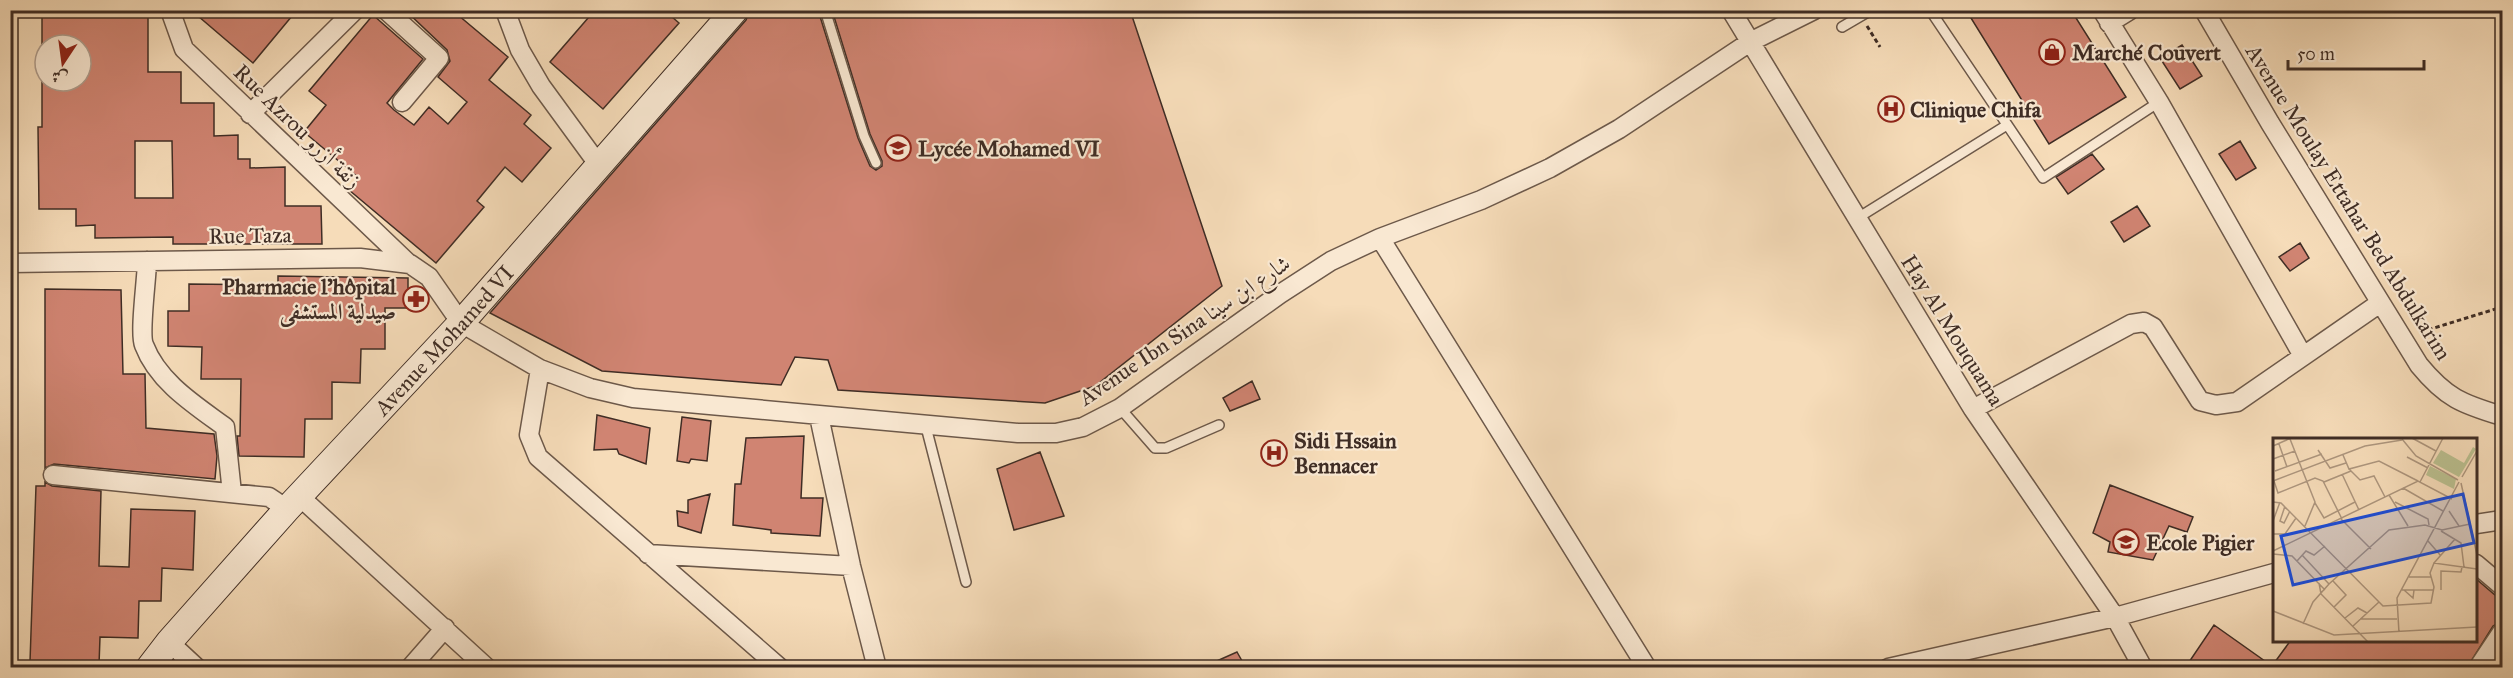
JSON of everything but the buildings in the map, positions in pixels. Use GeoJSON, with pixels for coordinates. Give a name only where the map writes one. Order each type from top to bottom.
{"type":"FeatureCollection","features":[{"type":"Feature","properties":{"kind":"main road","name":"Avenue Mohamed VI"},"geometry":{"type":"LineString","coordinates":[[149,668],[169,642],[293,503],[461,323],[735,10]]}},
{"type":"Feature","properties":{"kind":"street","name":"Rue Azrou زنقة أزرو"},"geometry":{"type":"LineString","coordinates":[[170,10],[184,49],[410,264]]}},
{"type":"Feature","properties":{"kind":"street"},"geometry":{"type":"LineString","coordinates":[[250,114],[356,10]]}},
{"type":"Feature","properties":{"kind":"street"},"geometry":{"type":"LineString","coordinates":[[386,10],[439,58],[402,102]]}},
{"type":"Feature","properties":{"kind":"street"},"geometry":{"type":"LineString","coordinates":[[505,10],[520,50],[541,86],[598,164]]}},
{"type":"Feature","properties":{"kind":"street","name":"Hay Al Mouquama"},"geometry":{"type":"LineString","coordinates":[[1731,10],[1973,409],[2115,617],[2143,668]]}},
{"type":"Feature","properties":{"kind":"street","name":"Avenue Ibn Sina شارع ابن سينا"},"geometry":{"type":"LineString","coordinates":[[461,323],[540,369],[590,388],[633,398],[1018,433],[1056,433],[1083,427],[1120,408],[1280,294],[1331,261],[1380,238],[1481,200],[1550,168],[1619,129],[1750,42],[1815,10]]}},
{"type":"Feature","properties":{"kind":"street"},"geometry":{"type":"LineString","coordinates":[[2130,10],[2106,16],[2159,102],[2303,356]]}},
{"type":"Feature","properties":{"kind":"street","name":"Avenue Moulay Ettahar Bed Abdulkarim"},"geometry":{"type":"LineString","coordinates":[[2204,10],[2419,365],[2436,386],[2462,404],[2502,416]]}},
{"type":"Feature","properties":{"kind":"street"},"geometry":{"type":"LineString","coordinates":[[1380,238],[1647,668]]}},
{"type":"Feature","properties":{"kind":"street","name":"Rue Taza"},"geometry":{"type":"LineString","coordinates":[[10,263],[360,258],[410,264]]}},
{"type":"Feature","properties":{"kind":"street"},"geometry":{"type":"LineString","coordinates":[[147,261],[143,344],[165,378],[225,428],[232,493]]}},
{"type":"Feature","properties":{"kind":"street"},"geometry":{"type":"LineString","coordinates":[[410,264],[429,277],[461,323]]}},
{"type":"Feature","properties":{"kind":"street"},"geometry":{"type":"LineString","coordinates":[[1973,409],[2131,324],[2144,322],[2153,327],[2200,400],[2216,405],[2237,402],[2380,303]]}},
{"type":"Feature","properties":{"kind":"street"},"geometry":{"type":"LineString","coordinates":[[540,369],[529,435],[532,447],[538,456],[780,668]]}},
{"type":"Feature","properties":{"kind":"street"},"geometry":{"type":"LineString","coordinates":[[819,416],[851,566],[877,668]]}},
{"type":"Feature","properties":{"kind":"street"},"geometry":{"type":"LineString","coordinates":[[52,475],[269,497],[293,503],[445,628],[487,668]]}},
{"type":"Feature","properties":{"kind":"street"},"geometry":{"type":"LineString","coordinates":[[2477,524],[2502,520]]}},
{"type":"Feature","properties":{"kind":"street"},"geometry":{"type":"LineString","coordinates":[[648,554],[851,566]]}},
{"type":"Feature","properties":{"kind":"street"},"geometry":{"type":"LineString","coordinates":[[2477,566],[2502,586]]}},
{"type":"Feature","properties":{"kind":"street"},"geometry":{"type":"LineString","coordinates":[[1888,668],[2115,617],[2273,573]]}},
{"type":"Feature","properties":{"kind":"street"},"geometry":{"type":"LineString","coordinates":[[410,668],[445,628]]}},
{"type":"Feature","properties":{"kind":"street"},"geometry":{"type":"LineString","coordinates":[[2478,668],[2502,632]]}},
{"type":"Feature","properties":{"kind":"street"},"geometry":{"type":"LineString","coordinates":[[169,642],[197,668]]}},
{"type":"Feature","properties":{"kind":"lane"},"geometry":{"type":"LineString","coordinates":[[825,10],[864,136],[876,164]]}},
{"type":"Feature","properties":{"kind":"lane"},"geometry":{"type":"LineString","coordinates":[[1842,27],[1871,10]]}},
{"type":"Feature","properties":{"kind":"lane"},"geometry":{"type":"LineString","coordinates":[[1930,10],[2043,178],[2159,102]]}},
{"type":"Feature","properties":{"kind":"lane"},"geometry":{"type":"LineString","coordinates":[[1856,219],[2007,125]]}},
{"type":"Feature","properties":{"kind":"lane"},"geometry":{"type":"LineString","coordinates":[[1120,408],[1155,448],[1166,448],[1219,425]]}},
{"type":"Feature","properties":{"kind":"lane"},"geometry":{"type":"LineString","coordinates":[[925,423],[966,582]]}},
{"type":"Feature","properties":{"kind":"path"},"geometry":{"type":"LineString","coordinates":[[1861,16],[1880,47]]}},
{"type":"Feature","properties":{"kind":"path"},"geometry":{"type":"LineString","coordinates":[[2404,338],[2502,308]]}},
{"type":"Feature","properties":{"kind":"place","name":"Marché Couvert"},"geometry":{"type":"Point","coordinates":[2052,52]}},
{"type":"Feature","properties":{"kind":"place","name":"Clinique Chifa"},"geometry":{"type":"Point","coordinates":[1891,109]}},
{"type":"Feature","properties":{"kind":"place","name":"Lycée Mohamed VI"},"geometry":{"type":"Point","coordinates":[898,148]}},
{"type":"Feature","properties":{"kind":"place","name":"Pharmacie l'hôpital صيدلية المستشفى"},"geometry":{"type":"Point","coordinates":[416,299]}},
{"type":"Feature","properties":{"kind":"place","name":"Sidi Hssain Bennacer"},"geometry":{"type":"Point","coordinates":[1274,453]}},
{"type":"Feature","properties":{"kind":"place","name":"Ecole Pigier"},"geometry":{"type":"Point","coordinates":[2126,542]}}]}
